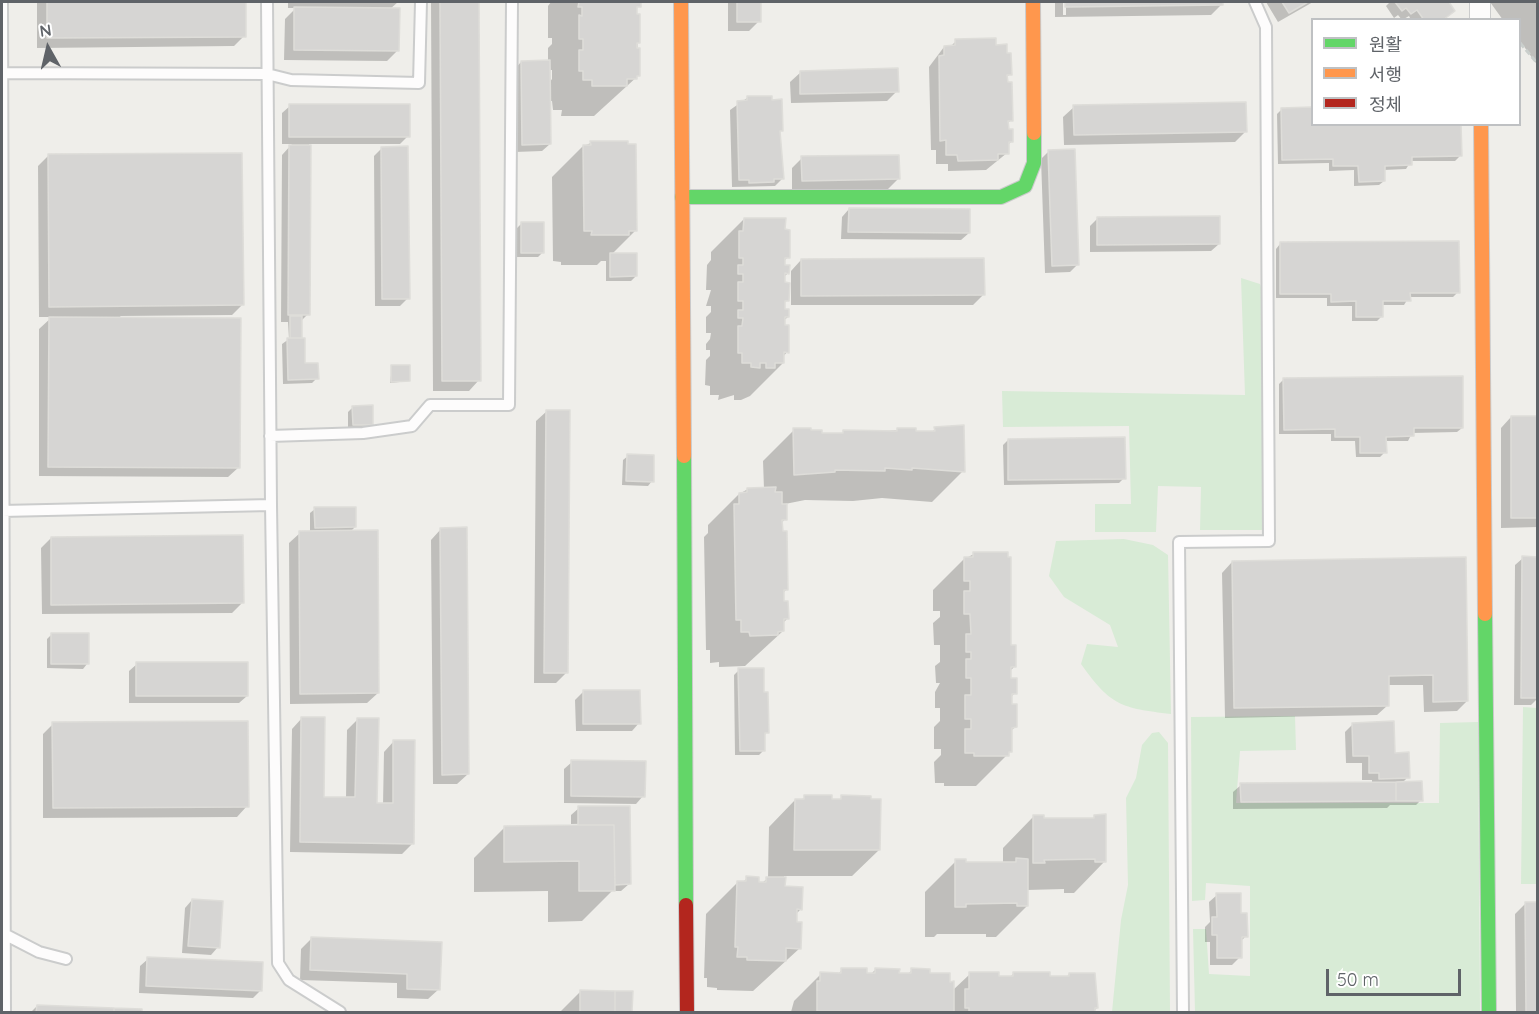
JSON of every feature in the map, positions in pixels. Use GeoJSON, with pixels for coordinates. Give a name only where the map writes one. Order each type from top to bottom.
{"type":"FeatureCollection","features":[{"type":"Feature","properties":{"kind":"street"},"geometry":{"type":"LineString","coordinates":[[681,2],[687,1012]]}},
{"type":"Feature","properties":{"kind":"street"},"geometry":{"type":"LineString","coordinates":[[682,196],[1001,197],[1025,186],[1034,163],[1033,2]]}},
{"type":"Feature","properties":{"kind":"street"},"geometry":{"type":"LineString","coordinates":[[1480,2],[1480,18]]}},
{"type":"Feature","properties":{"kind":"street"},"geometry":{"type":"LineString","coordinates":[[1481,126],[1489,1012]]}},
{"type":"Feature","properties":{"kind":"lane"},"geometry":{"type":"LineString","coordinates":[[2,2],[5,1012]]}},
{"type":"Feature","properties":{"kind":"lane"},"geometry":{"type":"LineString","coordinates":[[267,2],[270,436],[278,963],[289,980],[340,1012]]}},
{"type":"Feature","properties":{"kind":"lane"},"geometry":{"type":"LineString","coordinates":[[2,73],[267,74],[291,80],[419,83],[421,2]]}},
{"type":"Feature","properties":{"kind":"lane"},"geometry":{"type":"LineString","coordinates":[[270,436],[363,433],[412,426],[430,405],[509,405],[512,2]]}},
{"type":"Feature","properties":{"kind":"lane"},"geometry":{"type":"LineString","coordinates":[[1182,1012],[1179,543],[1269,541],[1266,27],[1255,2]]}},
{"type":"Feature","properties":{"kind":"lane"},"geometry":{"type":"LineString","coordinates":[[3,511],[271,505]]}},
{"type":"Feature","properties":{"kind":"lane"},"geometry":{"type":"LineString","coordinates":[[6,935],[39,952],[66,959]]}},
{"type":"Feature","properties":{"kind":"path"},"geometry":{"type":"LineString","coordinates":[[1521,44],[1538,64]]}},
{"type":"Feature","properties":{"kind":"green space"},"geometry":{"type":"Polygon","coordinates":[[[1241,278],[1260,284],[1263,292],[1263,530],[1200,530],[1201,487],[1158,486],[1156,532],[1095,532],[1095,504],[1131,504],[1129,426],[1003,427],[1002,391],[1245,395],[1241,278]]]}},
{"type":"Feature","properties":{"kind":"green space"},"geometry":{"type":"Polygon","coordinates":[[[1124,539],[1153,545],[1168,555],[1171,714],[1128,707],[1109,697],[1091,678],[1081,664],[1087,644],[1118,647],[1110,625],[1064,597],[1049,576],[1056,541],[1124,539]]]}},
{"type":"Feature","properties":{"kind":"green space"},"geometry":{"type":"Polygon","coordinates":[[[1523,707],[1537,708],[1537,884],[1521,884],[1523,707]]]}},
{"type":"Feature","properties":{"kind":"green space"},"geometry":{"type":"Polygon","coordinates":[[[1295,716],[1296,750],[1240,751],[1236,803],[1439,803],[1440,723],[1478,722],[1480,1012],[1195,1012],[1193,929],[1206,929],[1209,974],[1250,976],[1250,886],[1206,883],[1205,900],[1192,901],[1191,717],[1295,716]]]}},
{"type":"Feature","properties":{"kind":"green space"},"geometry":{"type":"Polygon","coordinates":[[[1159,732],[1168,743],[1170,1012],[1112,1012],[1121,920],[1128,885],[1126,798],[1136,778],[1142,745],[1152,733],[1159,732]]]}},
{"type":"Feature","properties":{"kind":"building"},"geometry":{"type":"Polygon","coordinates":[[[47,2],[246,2],[246,37],[47,38],[47,2]]]}},
{"type":"Feature","properties":{"kind":"building"},"geometry":{"type":"Polygon","coordinates":[[[440,2],[479,2],[481,381],[442,381],[440,2]]]}},
{"type":"Feature","properties":{"kind":"building"},"geometry":{"type":"Polygon","coordinates":[[[579,2],[641,2],[641,7],[637,7],[637,14],[640,14],[640,43],[637,43],[637,48],[640,48],[640,76],[637,76],[637,79],[627,79],[627,86],[592,86],[592,80],[583,80],[583,71],[579,71],[579,50],[583,50],[583,39],[579,39],[579,15],[582,16],[582,7],[578,7],[579,2]]]}},
{"type":"Feature","properties":{"kind":"building"},"geometry":{"type":"Polygon","coordinates":[[[737,2],[761,2],[761,22],[737,22],[737,2]]]}},
{"type":"Feature","properties":{"kind":"building"},"geometry":{"type":"Polygon","coordinates":[[[1065,2],[1223,2],[1223,5],[1065,7],[1065,2]]]}},
{"type":"Feature","properties":{"kind":"building"},"geometry":{"type":"Polygon","coordinates":[[[1282,2],[1308,2],[1289,13],[1282,2]]]}},
{"type":"Feature","properties":{"kind":"building"},"geometry":{"type":"Polygon","coordinates":[[[1395,2],[1449,2],[1455,11],[1446,18],[1423,18],[1417,10],[1411,14],[1406,8],[1402,11],[1395,2]]]}},
{"type":"Feature","properties":{"kind":"building"},"geometry":{"type":"Polygon","coordinates":[[[294,7],[400,8],[399,51],[294,50],[294,7]]]}},
{"type":"Feature","properties":{"kind":"building"},"geometry":{"type":"Polygon","coordinates":[[[996,38],[996,45],[1007,44],[1007,53],[1011,53],[1012,75],[1007,75],[1008,82],[1012,82],[1013,121],[1008,121],[1009,129],[1013,129],[1013,142],[1009,142],[1009,154],[998,154],[998,160],[958,161],[957,155],[946,155],[946,140],[940,141],[939,56],[944,55],[944,46],[955,45],[955,39],[996,38]]]}},
{"type":"Feature","properties":{"kind":"building"},"geometry":{"type":"Polygon","coordinates":[[[550,60],[551,144],[522,145],[521,61],[550,60]]]}},
{"type":"Feature","properties":{"kind":"building"},"geometry":{"type":"Polygon","coordinates":[[[898,68],[899,92],[800,94],[800,71],[898,68]]]}},
{"type":"Feature","properties":{"kind":"building"},"geometry":{"type":"Polygon","coordinates":[[[747,96],[772,96],[772,100],[782,99],[783,131],[780,131],[784,179],[774,179],[774,182],[749,183],[749,180],[739,180],[737,101],[747,100],[747,96]]]}},
{"type":"Feature","properties":{"kind":"building"},"geometry":{"type":"Polygon","coordinates":[[[1246,102],[1247,132],[1074,135],[1073,105],[1246,102]]]}},
{"type":"Feature","properties":{"kind":"building"},"geometry":{"type":"Polygon","coordinates":[[[289,104],[410,104],[410,137],[289,137],[289,104]]]}},
{"type":"Feature","properties":{"kind":"building"},"geometry":{"type":"Polygon","coordinates":[[[1311,107],[1311,126],[1461,126],[1462,156],[1412,157],[1412,165],[1385,166],[1385,181],[1359,182],[1358,166],[1333,166],[1333,159],[1282,160],[1281,108],[1311,107]]]}},
{"type":"Feature","properties":{"kind":"building"},"geometry":{"type":"Polygon","coordinates":[[[590,141],[628,141],[628,144],[636,144],[637,231],[629,231],[629,235],[591,235],[592,231],[584,231],[583,145],[591,145],[590,141]]]}},
{"type":"Feature","properties":{"kind":"building"},"geometry":{"type":"Polygon","coordinates":[[[289,145],[311,145],[310,315],[288,315],[289,145]]]}},
{"type":"Feature","properties":{"kind":"building"},"geometry":{"type":"Polygon","coordinates":[[[408,146],[410,299],[382,299],[381,147],[408,146]]]}},
{"type":"Feature","properties":{"kind":"building"},"geometry":{"type":"Polygon","coordinates":[[[1075,149],[1079,265],[1052,266],[1048,150],[1075,149]]]}},
{"type":"Feature","properties":{"kind":"building"},"geometry":{"type":"Polygon","coordinates":[[[242,153],[244,305],[49,307],[48,154],[242,153]]]}},
{"type":"Feature","properties":{"kind":"building"},"geometry":{"type":"Polygon","coordinates":[[[899,155],[900,179],[802,181],[801,156],[899,155]]]}},
{"type":"Feature","properties":{"kind":"building"},"geometry":{"type":"Polygon","coordinates":[[[849,208],[970,209],[970,233],[848,232],[849,208]]]}},
{"type":"Feature","properties":{"kind":"building"},"geometry":{"type":"Polygon","coordinates":[[[1220,216],[1220,244],[1097,245],[1097,217],[1220,216]]]}},
{"type":"Feature","properties":{"kind":"building"},"geometry":{"type":"Polygon","coordinates":[[[744,218],[786,218],[785,229],[790,230],[790,258],[785,258],[785,265],[790,265],[789,274],[785,273],[785,282],[790,283],[789,301],[785,301],[785,309],[789,309],[789,317],[785,317],[785,325],[789,325],[789,353],[784,352],[784,363],[775,363],[775,368],[766,368],[766,363],[760,363],[760,368],[751,367],[751,363],[742,363],[742,353],[738,353],[738,326],[742,326],[743,318],[738,318],[738,310],[743,310],[743,301],[738,301],[738,282],[743,282],[743,274],[738,274],[738,265],[743,265],[743,258],[739,258],[739,231],[743,231],[744,218]]]}},
{"type":"Feature","properties":{"kind":"building"},"geometry":{"type":"Polygon","coordinates":[[[521,222],[544,222],[544,253],[521,253],[521,222]]]}},
{"type":"Feature","properties":{"kind":"building"},"geometry":{"type":"Polygon","coordinates":[[[1459,241],[1460,293],[1410,293],[1411,301],[1383,301],[1383,317],[1356,317],[1356,301],[1331,302],[1331,294],[1280,294],[1280,242],[1459,241]]]}},
{"type":"Feature","properties":{"kind":"building"},"geometry":{"type":"Polygon","coordinates":[[[610,253],[637,253],[637,276],[610,277],[610,253]]]}},
{"type":"Feature","properties":{"kind":"building"},"geometry":{"type":"Polygon","coordinates":[[[984,258],[985,295],[801,296],[801,259],[984,258]]]}},
{"type":"Feature","properties":{"kind":"building"},"geometry":{"type":"Polygon","coordinates":[[[290,316],[302,316],[302,338],[290,338],[290,316]]]}},
{"type":"Feature","properties":{"kind":"building"},"geometry":{"type":"Polygon","coordinates":[[[49,317],[241,318],[240,468],[48,467],[49,317]]]}},
{"type":"Feature","properties":{"kind":"building"},"geometry":{"type":"Polygon","coordinates":[[[287,338],[305,338],[305,363],[318,363],[319,379],[288,380],[287,338]]]}},
{"type":"Feature","properties":{"kind":"building"},"geometry":{"type":"Polygon","coordinates":[[[391,365],[410,365],[410,381],[391,382],[391,365]]]}},
{"type":"Feature","properties":{"kind":"building"},"geometry":{"type":"Polygon","coordinates":[[[1463,376],[1463,428],[1414,428],[1414,436],[1386,437],[1387,453],[1360,453],[1360,437],[1335,437],[1335,429],[1284,430],[1283,378],[1463,376]]]}},
{"type":"Feature","properties":{"kind":"building"},"geometry":{"type":"Polygon","coordinates":[[[373,405],[373,425],[353,425],[352,406],[373,405]]]}},
{"type":"Feature","properties":{"kind":"building"},"geometry":{"type":"Polygon","coordinates":[[[546,410],[570,410],[568,673],[544,673],[546,410]]]}},
{"type":"Feature","properties":{"kind":"building"},"geometry":{"type":"Polygon","coordinates":[[[1511,416],[1538,416],[1538,518],[1511,518],[1511,416]]]}},
{"type":"Feature","properties":{"kind":"building"},"geometry":{"type":"Polygon","coordinates":[[[964,425],[965,472],[885,468],[885,471],[835,470],[835,472],[794,475],[793,428],[811,428],[811,430],[822,430],[822,433],[843,433],[843,430],[897,431],[897,428],[935,431],[934,427],[964,425]]]}},
{"type":"Feature","properties":{"kind":"building"},"geometry":{"type":"Polygon","coordinates":[[[1125,437],[1126,479],[1008,480],[1008,439],[1125,437]]]}},
{"type":"Feature","properties":{"kind":"building"},"geometry":{"type":"Polygon","coordinates":[[[627,454],[654,455],[654,482],[626,481],[627,454]]]}},
{"type":"Feature","properties":{"kind":"building"},"geometry":{"type":"Polygon","coordinates":[[[776,487],[775,492],[782,492],[782,504],[787,504],[787,520],[782,520],[783,531],[787,531],[788,590],[784,590],[784,601],[788,601],[789,619],[784,619],[784,631],[778,632],[778,635],[750,636],[749,632],[741,632],[741,620],[736,620],[734,504],[739,504],[739,493],[747,492],[747,488],[776,487]]]}},
{"type":"Feature","properties":{"kind":"building"},"geometry":{"type":"Polygon","coordinates":[[[314,507],[356,507],[356,527],[315,528],[314,507]]]}},
{"type":"Feature","properties":{"kind":"building"},"geometry":{"type":"Polygon","coordinates":[[[467,527],[469,774],[442,775],[440,528],[467,527]]]}},
{"type":"Feature","properties":{"kind":"building"},"geometry":{"type":"Polygon","coordinates":[[[378,530],[379,693],[300,694],[299,531],[378,530]]]}},
{"type":"Feature","properties":{"kind":"building"},"geometry":{"type":"Polygon","coordinates":[[[243,535],[244,603],[51,605],[51,537],[243,535]]]}},
{"type":"Feature","properties":{"kind":"building"},"geometry":{"type":"Polygon","coordinates":[[[973,552],[1008,552],[1008,557],[1011,557],[1011,645],[1016,645],[1016,667],[1011,667],[1011,678],[1017,678],[1017,694],[1012,694],[1012,704],[1017,704],[1017,727],[1012,728],[1012,752],[1009,752],[1009,756],[974,756],[974,753],[965,753],[965,729],[971,729],[971,719],[965,719],[965,695],[971,695],[971,678],[966,678],[966,659],[971,659],[971,652],[966,652],[966,634],[971,634],[970,614],[964,614],[964,591],[970,591],[970,581],[964,581],[964,557],[973,557],[973,552]]]}},
{"type":"Feature","properties":{"kind":"building"},"geometry":{"type":"Polygon","coordinates":[[[1522,556],[1538,557],[1538,698],[1521,698],[1522,556]]]}},
{"type":"Feature","properties":{"kind":"building"},"geometry":{"type":"Polygon","coordinates":[[[1466,557],[1468,701],[1433,702],[1433,675],[1389,676],[1389,706],[1234,708],[1232,561],[1466,557]]]}},
{"type":"Feature","properties":{"kind":"building"},"geometry":{"type":"Polygon","coordinates":[[[51,633],[89,633],[89,664],[51,664],[51,633]]]}},
{"type":"Feature","properties":{"kind":"building"},"geometry":{"type":"Polygon","coordinates":[[[136,662],[248,662],[248,696],[136,696],[136,662]]]}},
{"type":"Feature","properties":{"kind":"building"},"geometry":{"type":"Polygon","coordinates":[[[738,668],[764,668],[764,692],[768,692],[769,733],[765,733],[765,751],[740,751],[738,668]]]}},
{"type":"Feature","properties":{"kind":"building"},"geometry":{"type":"Polygon","coordinates":[[[583,690],[640,690],[641,724],[583,724],[583,690]]]}},
{"type":"Feature","properties":{"kind":"building"},"geometry":{"type":"Polygon","coordinates":[[[301,717],[325,717],[324,797],[355,797],[357,718],[379,718],[377,803],[393,803],[393,740],[415,740],[414,844],[300,842],[301,717]]]}},
{"type":"Feature","properties":{"kind":"building"},"geometry":{"type":"Polygon","coordinates":[[[248,721],[249,807],[53,808],[52,722],[248,721]]]}},
{"type":"Feature","properties":{"kind":"building"},"geometry":{"type":"Polygon","coordinates":[[[1394,721],[1395,753],[1409,752],[1410,778],[1379,779],[1379,773],[1369,773],[1369,756],[1353,756],[1352,723],[1394,721]]]}},
{"type":"Feature","properties":{"kind":"building"},"geometry":{"type":"Polygon","coordinates":[[[571,760],[646,761],[645,797],[571,796],[571,760]]]}},
{"type":"Feature","properties":{"kind":"building"},"geometry":{"type":"Polygon","coordinates":[[[1422,781],[1423,801],[1396,801],[1396,782],[1422,781]]]}},
{"type":"Feature","properties":{"kind":"building"},"geometry":{"type":"Polygon","coordinates":[[[1396,782],[1396,801],[1241,802],[1240,783],[1396,782]]]}},
{"type":"Feature","properties":{"kind":"building"},"geometry":{"type":"Polygon","coordinates":[[[804,795],[832,795],[832,799],[841,799],[841,795],[871,796],[871,799],[881,799],[880,850],[794,850],[795,799],[804,799],[804,795]]]}},
{"type":"Feature","properties":{"kind":"building"},"geometry":{"type":"Polygon","coordinates":[[[578,806],[630,806],[631,884],[615,885],[614,825],[578,825],[578,806]]]}},
{"type":"Feature","properties":{"kind":"building"},"geometry":{"type":"Polygon","coordinates":[[[1106,814],[1106,862],[1095,862],[1095,859],[1044,860],[1045,863],[1033,863],[1033,815],[1044,815],[1044,818],[1094,818],[1094,815],[1106,814]]]}},
{"type":"Feature","properties":{"kind":"building"},"geometry":{"type":"Polygon","coordinates":[[[614,825],[615,891],[579,891],[579,861],[504,862],[504,826],[614,825]]]}},
{"type":"Feature","properties":{"kind":"building"},"geometry":{"type":"Polygon","coordinates":[[[1016,858],[1028,859],[1028,906],[1017,906],[1017,903],[966,904],[966,907],[955,907],[955,859],[966,859],[966,862],[1016,862],[1016,858]]]}},
{"type":"Feature","properties":{"kind":"building"},"geometry":{"type":"Polygon","coordinates":[[[746,876],[759,877],[759,882],[766,882],[766,877],[786,877],[785,886],[803,887],[802,910],[797,909],[797,922],[802,922],[801,949],[786,948],[786,961],[747,960],[747,957],[737,957],[738,947],[735,947],[737,881],[746,881],[746,876]]]}},
{"type":"Feature","properties":{"kind":"building"},"geometry":{"type":"Polygon","coordinates":[[[1216,893],[1241,893],[1241,913],[1247,913],[1248,937],[1242,937],[1242,958],[1217,958],[1217,935],[1212,935],[1212,917],[1217,917],[1216,893]]]}},
{"type":"Feature","properties":{"kind":"building"},"geometry":{"type":"Polygon","coordinates":[[[192,899],[223,901],[220,948],[188,946],[192,899]]]}},
{"type":"Feature","properties":{"kind":"building"},"geometry":{"type":"Polygon","coordinates":[[[1525,902],[1538,902],[1538,1012],[1526,1012],[1525,902]]]}},
{"type":"Feature","properties":{"kind":"building"},"geometry":{"type":"Polygon","coordinates":[[[311,937],[442,942],[440,990],[407,989],[407,974],[310,970],[311,937]]]}},
{"type":"Feature","properties":{"kind":"building"},"geometry":{"type":"Polygon","coordinates":[[[147,957],[263,962],[262,991],[146,986],[147,957]]]}},
{"type":"Feature","properties":{"kind":"building"},"geometry":{"type":"Polygon","coordinates":[[[841,968],[867,968],[867,973],[875,973],[875,968],[900,969],[899,973],[911,973],[911,968],[930,969],[930,973],[950,973],[950,982],[954,981],[954,1012],[817,1011],[817,981],[820,981],[820,972],[841,973],[841,968]]]}},
{"type":"Feature","properties":{"kind":"building"},"geometry":{"type":"Polygon","coordinates":[[[969,972],[999,972],[999,976],[1013,976],[1013,972],[1050,972],[1050,976],[1095,973],[1098,1008],[1095,1008],[1095,1012],[969,1012],[969,1008],[965,1008],[965,989],[969,989],[969,972]]]}},
{"type":"Feature","properties":{"kind":"building"},"geometry":{"type":"Polygon","coordinates":[[[580,990],[615,991],[615,1012],[580,1012],[580,990]]]}},
{"type":"Feature","properties":{"kind":"building"},"geometry":{"type":"Polygon","coordinates":[[[615,991],[633,991],[632,1012],[615,1012],[615,991]]]}},
{"type":"Feature","properties":{"kind":"building"},"geometry":{"type":"Polygon","coordinates":[[[37,1005],[114,1008],[114,1012],[36,1012],[37,1005]]]}},
{"type":"Feature","properties":{"kind":"building"},"geometry":{"type":"Polygon","coordinates":[[[114,1008],[142,1009],[142,1012],[114,1012],[114,1008]]]}},
{"type":"Feature","properties":{"kind":"traffic: fast"},"geometry":{"type":"LineString","coordinates":[[682,197],[1001,197],[1025,186],[1034,163],[1034,133]]}},
{"type":"Feature","properties":{"kind":"traffic: fast"},"geometry":{"type":"LineString","coordinates":[[684,456],[686,905]]}},
{"type":"Feature","properties":{"kind":"traffic: fast"},"geometry":{"type":"LineString","coordinates":[[1485,614],[1489,1012]]}},
{"type":"Feature","properties":{"kind":"traffic: slow"},"geometry":{"type":"LineString","coordinates":[[681,2],[684,456]]}},
{"type":"Feature","properties":{"kind":"traffic: slow"},"geometry":{"type":"LineString","coordinates":[[1033,2],[1034,133]]}},
{"type":"Feature","properties":{"kind":"traffic: slow"},"geometry":{"type":"LineString","coordinates":[[1481,126],[1485,614]]}},
{"type":"Feature","properties":{"kind":"traffic: jam"},"geometry":{"type":"LineString","coordinates":[[686,905],[687,1012]]}}]}
